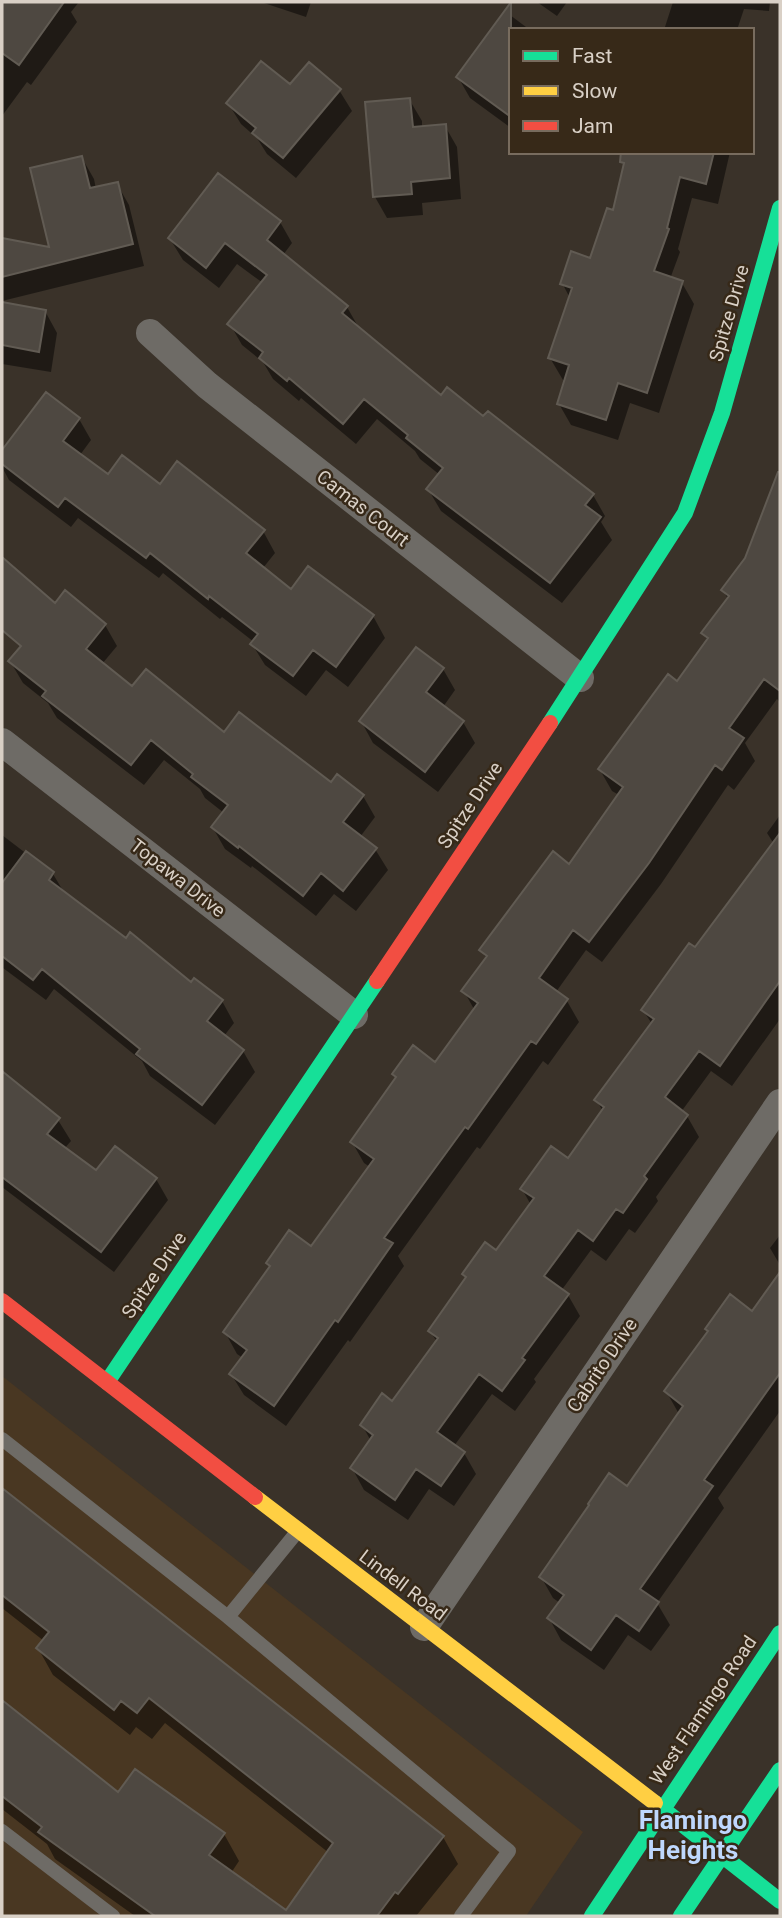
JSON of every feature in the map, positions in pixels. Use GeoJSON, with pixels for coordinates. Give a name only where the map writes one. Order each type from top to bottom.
{"type":"FeatureCollection","features":[{"type":"Feature","properties":{"kind":"street","name":"Spitze Drive"},"geometry":{"type":"LineString","coordinates":[[107,1382],[580,678],[685,513],[722,413],[780,208]]}},
{"type":"Feature","properties":{"kind":"street","name":"Camas Court"},"geometry":{"type":"LineString","coordinates":[[150,333],[207,385],[580,678]]}},
{"type":"Feature","properties":{"kind":"street","name":"Topawa Drive"},"geometry":{"type":"LineString","coordinates":[[2,742],[354,1014]]}},
{"type":"Feature","properties":{"kind":"street","name":"Cabrito Drive"},"geometry":{"type":"LineString","coordinates":[[424,1627],[780,1102]]}},
{"type":"Feature","properties":{"kind":"street","name":"Lindell Road"},"geometry":{"type":"LineString","coordinates":[[2,1301],[780,1901]]}},
{"type":"Feature","properties":{"kind":"street","name":"West Flamingo Road"},"geometry":{"type":"LineString","coordinates":[[592,1916],[780,1633]]}},
{"type":"Feature","properties":{"kind":"street"},"geometry":{"type":"LineString","coordinates":[[681,1916],[780,1770]]}},
{"type":"Feature","properties":{"kind":"lane"},"geometry":{"type":"LineString","coordinates":[[2,1438],[229,1618],[509,1852],[461,1916]]}},
{"type":"Feature","properties":{"kind":"lane"},"geometry":{"type":"LineString","coordinates":[[229,1618],[298,1531]]}},
{"type":"Feature","properties":{"kind":"lane"},"geometry":{"type":"LineString","coordinates":[[2,1831],[113,1916]]}},
{"type":"Feature","properties":{"kind":"shaded area"},"geometry":{"type":"Polygon","coordinates":[[[2,1376],[583,1832],[526,1916],[2,1916],[2,1376]]]}},
{"type":"Feature","properties":{"kind":"building"},"geometry":{"type":"Polygon","coordinates":[[[2,2],[64,2],[19,65],[2,53],[2,2]]]}},
{"type":"Feature","properties":{"kind":"building"},"geometry":{"type":"Polygon","coordinates":[[[511,2],[509,116],[456,77],[511,2]]]}},
{"type":"Feature","properties":{"kind":"building"},"geometry":{"type":"Polygon","coordinates":[[[261,61],[290,84],[309,62],[341,89],[283,158],[252,133],[256,128],[226,103],[261,61]]]}},
{"type":"Feature","properties":{"kind":"building"},"geometry":{"type":"Polygon","coordinates":[[[410,98],[413,127],[446,124],[450,178],[411,182],[412,194],[373,197],[365,102],[410,98]]]}},
{"type":"Feature","properties":{"kind":"building"},"geometry":{"type":"Polygon","coordinates":[[[621,154],[714,154],[706,184],[680,177],[667,228],[669,229],[654,271],[683,281],[647,393],[618,383],[606,420],[557,404],[569,365],[548,358],[572,288],[560,284],[571,251],[590,258],[607,208],[613,210],[624,163],[620,162],[621,154]]]}},
{"type":"Feature","properties":{"kind":"building"},"geometry":{"type":"Polygon","coordinates":[[[82,156],[90,188],[118,182],[133,244],[2,277],[2,238],[49,247],[30,168],[82,156]]]}},
{"type":"Feature","properties":{"kind":"building"},"geometry":{"type":"Polygon","coordinates":[[[218,173],[281,221],[267,240],[348,306],[342,313],[441,395],[447,387],[483,416],[488,411],[594,494],[585,505],[601,517],[550,583],[426,489],[443,468],[364,399],[343,424],[289,378],[287,381],[259,358],[263,352],[227,324],[267,275],[225,243],[206,268],[168,238],[218,173]]]}},
{"type":"Feature","properties":{"kind":"building"},"geometry":{"type":"Polygon","coordinates":[[[2,302],[46,310],[39,352],[2,345],[2,302]]]}},
{"type":"Feature","properties":{"kind":"building"},"geometry":{"type":"Polygon","coordinates":[[[46,392],[80,418],[63,441],[108,474],[122,455],[160,484],[177,461],[265,530],[246,553],[291,589],[308,566],[374,615],[336,667],[313,650],[293,676],[250,644],[258,634],[150,553],[146,558],[65,498],[58,507],[2,464],[2,450],[46,392]]]}},
{"type":"Feature","properties":{"kind":"building"},"geometry":{"type":"Polygon","coordinates":[[[778,472],[780,691],[764,679],[729,728],[744,738],[722,770],[715,765],[649,863],[589,942],[573,930],[539,978],[568,999],[536,1044],[531,1041],[468,1129],[465,1127],[384,1238],[393,1243],[338,1322],[335,1320],[274,1406],[229,1374],[247,1350],[223,1332],[270,1266],[266,1263],[289,1230],[311,1246],[374,1159],[350,1142],[396,1077],[392,1074],[413,1045],[435,1062],[478,1003],[461,991],[487,956],[479,950],[553,851],[569,864],[623,787],[598,769],[668,674],[677,681],[708,638],[701,633],[729,596],[721,590],[745,558],[778,472]]]}},
{"type":"Feature","properties":{"kind":"building"},"geometry":{"type":"Polygon","coordinates":[[[2,557],[55,603],[65,590],[106,624],[86,649],[132,686],[146,669],[224,732],[239,712],[331,782],[337,774],[364,795],[343,822],[377,848],[343,891],[321,873],[303,896],[211,827],[228,805],[191,777],[193,774],[151,740],[131,765],[42,696],[46,691],[8,661],[21,646],[2,630],[2,557]]]}},
{"type":"Feature","properties":{"kind":"building"},"geometry":{"type":"Polygon","coordinates":[[[416,647],[444,668],[426,692],[464,721],[425,772],[359,721],[416,647]]]}},
{"type":"Feature","properties":{"kind":"building"},"geometry":{"type":"Polygon","coordinates":[[[780,833],[780,981],[720,1066],[699,1051],[665,1097],[688,1115],[644,1176],[647,1179],[623,1213],[616,1209],[593,1241],[578,1230],[544,1276],[569,1294],[522,1358],[525,1360],[502,1391],[479,1374],[437,1432],[465,1452],[441,1486],[416,1469],[395,1500],[350,1468],[373,1435],[360,1425],[382,1393],[392,1401],[438,1338],[428,1331],[466,1277],[462,1274],[485,1242],[496,1250],[534,1198],[520,1189],[551,1146],[568,1158],[604,1107],[594,1100],[654,1019],[641,1010],[689,943],[695,947],[780,833]]]}},
{"type":"Feature","properties":{"kind":"building"},"geometry":{"type":"Polygon","coordinates":[[[26,851],[54,872],[49,880],[126,938],[130,932],[191,982],[194,978],[223,1000],[207,1021],[244,1050],[202,1105],[136,1054],[140,1049],[42,969],[33,980],[2,956],[2,883],[26,851]]]}},
{"type":"Feature","properties":{"kind":"building"},"geometry":{"type":"Polygon","coordinates":[[[2,1071],[60,1118],[47,1134],[96,1170],[115,1146],[157,1178],[101,1252],[2,1177],[2,1071]]]}},
{"type":"Feature","properties":{"kind":"building"},"geometry":{"type":"Polygon","coordinates":[[[780,1272],[780,1373],[704,1480],[713,1486],[640,1589],[659,1602],[639,1631],[616,1615],[591,1650],[547,1618],[564,1595],[539,1577],[609,1473],[627,1486],[683,1406],[664,1391],[708,1331],[705,1329],[730,1294],[752,1311],[780,1272]]]}},
{"type":"Feature","properties":{"kind":"building"},"geometry":{"type":"Polygon","coordinates":[[[2,1488],[444,1836],[377,1916],[155,1916],[38,1832],[42,1827],[2,1796],[2,1700],[118,1792],[135,1769],[225,1833],[209,1855],[286,1910],[333,1843],[149,1698],[137,1713],[121,1701],[114,1710],[36,1648],[49,1632],[2,1595],[2,1488]]]}},
{"type":"Feature","properties":{"kind":"traffic: fast"},"geometry":{"type":"LineString","coordinates":[[550,723],[685,513],[722,413],[780,208]]}},
{"type":"Feature","properties":{"kind":"traffic: fast"},"geometry":{"type":"LineString","coordinates":[[107,1382],[377,981]]}},
{"type":"Feature","properties":{"kind":"traffic: fast"},"geometry":{"type":"LineString","coordinates":[[592,1916],[780,1633]]}},
{"type":"Feature","properties":{"kind":"traffic: fast"},"geometry":{"type":"LineString","coordinates":[[681,1916],[780,1770]]}},
{"type":"Feature","properties":{"kind":"traffic: fast"},"geometry":{"type":"LineString","coordinates":[[655,1803],[780,1901]]}},
{"type":"Feature","properties":{"kind":"traffic: slow"},"geometry":{"type":"LineString","coordinates":[[255,1497],[655,1803]]}},
{"type":"Feature","properties":{"kind":"traffic: jam"},"geometry":{"type":"LineString","coordinates":[[377,981],[550,723]]}},
{"type":"Feature","properties":{"kind":"traffic: jam"},"geometry":{"type":"LineString","coordinates":[[2,1301],[255,1497]]}},
{"type":"Feature","properties":{"kind":"district","name":"Flamingo Heights"},"geometry":{"type":"Point","coordinates":[693,1835]}}]}
